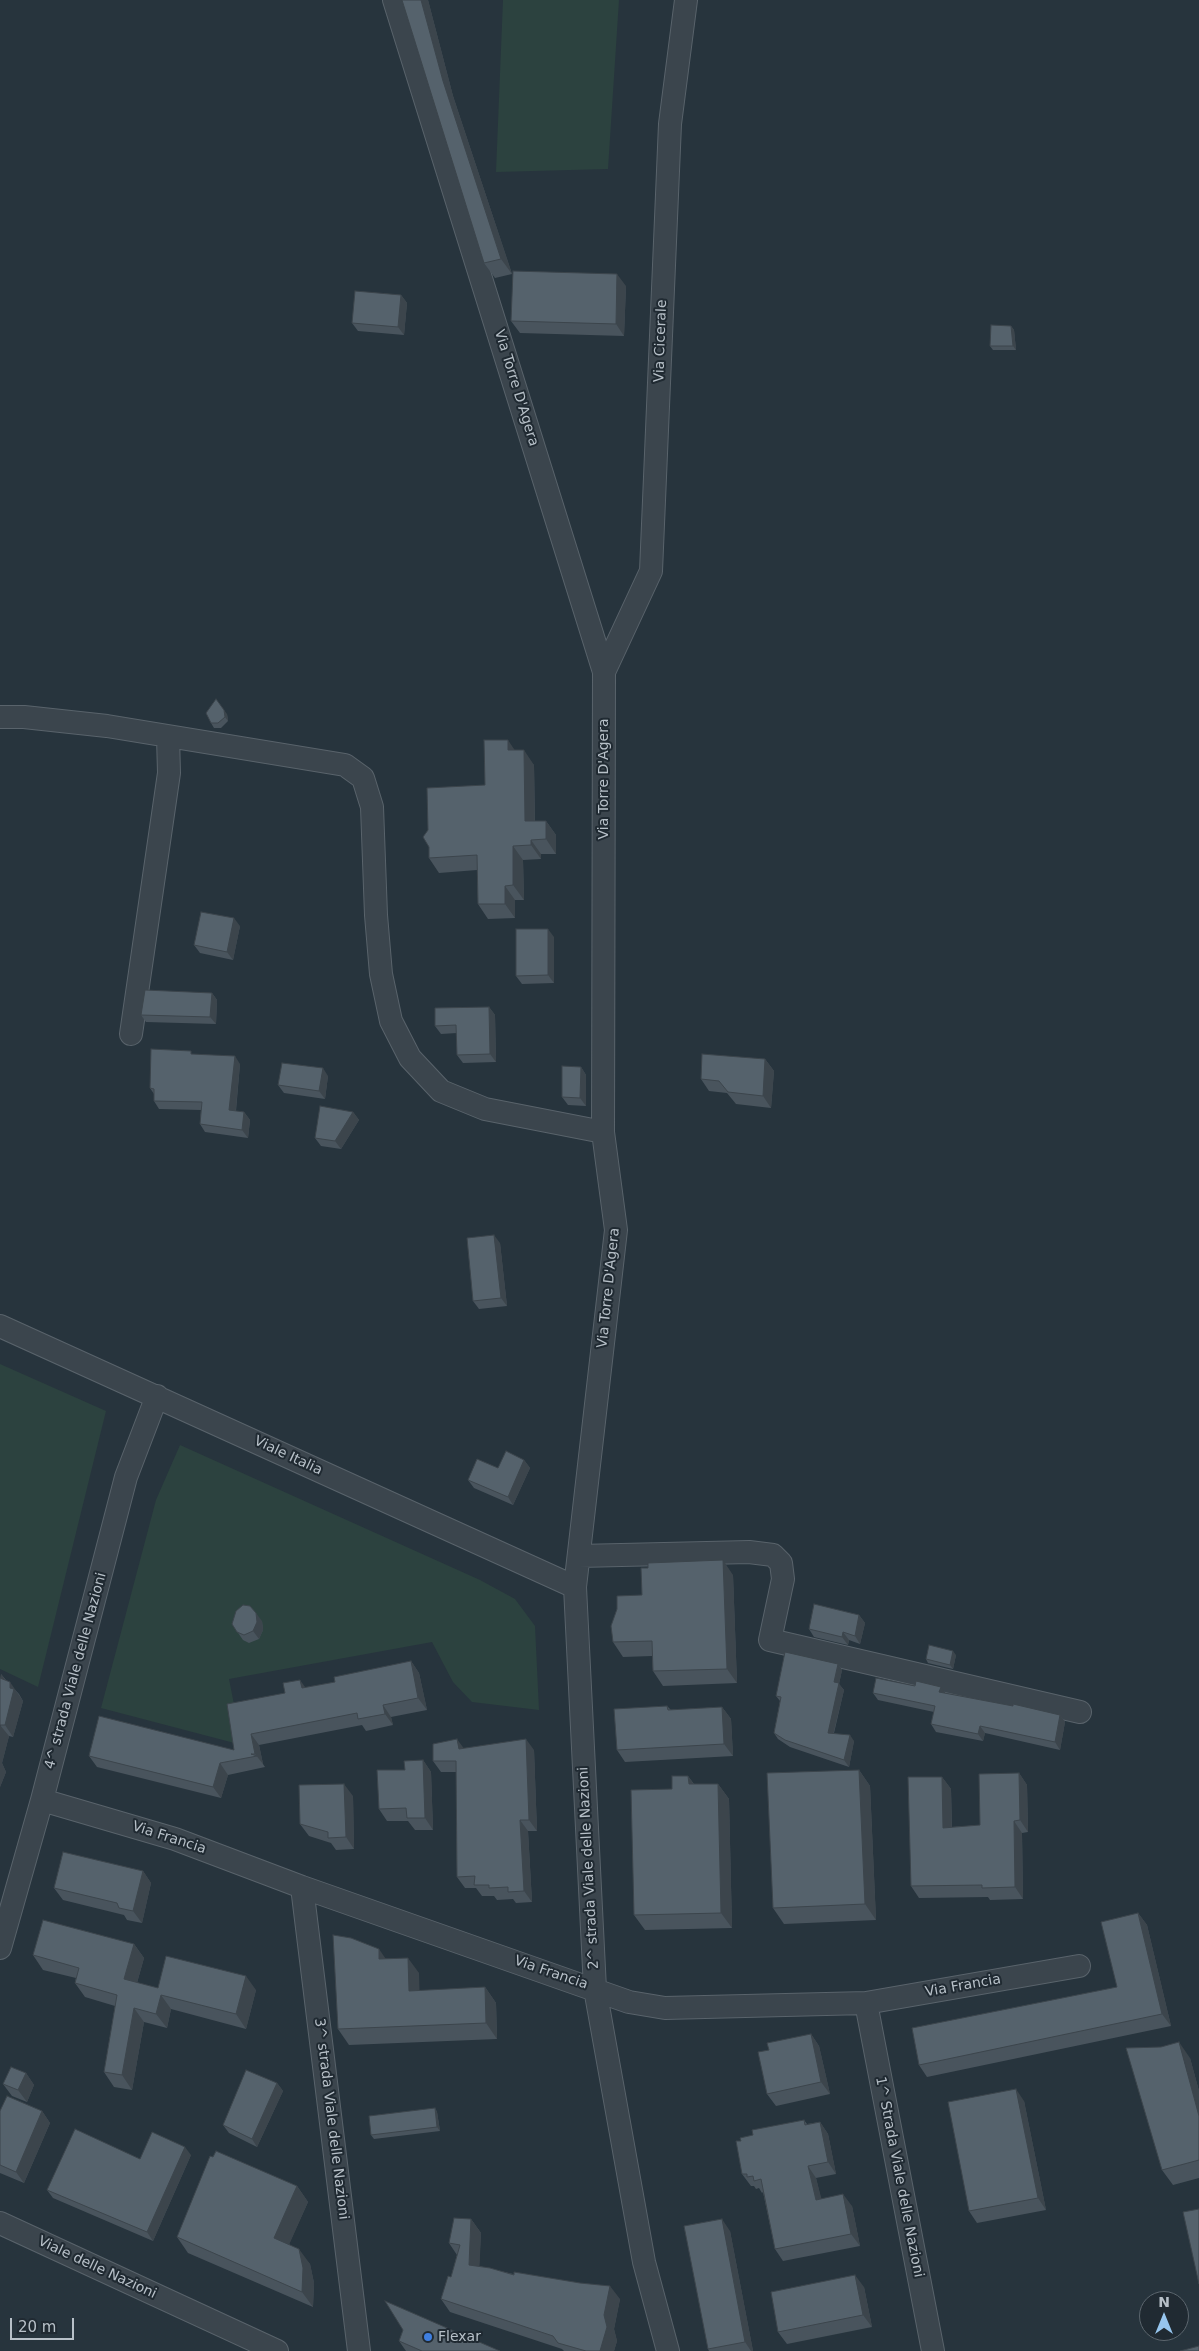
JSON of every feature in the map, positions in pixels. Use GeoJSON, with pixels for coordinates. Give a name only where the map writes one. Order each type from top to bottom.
{"type":"FeatureCollection","features":[{"type":"Feature","properties":{"kind":"street","name":"Via Torre D'Agera"},"geometry":{"type":"LineString","coordinates":[[394,0],[604,672],[603,1132],[616,1230],[575,1587]]}},
{"type":"Feature","properties":{"kind":"street","name":"Via Cicerale"},"geometry":{"type":"LineString","coordinates":[[604,672],[651,571],[670,124],[686,0]]}},
{"type":"Feature","properties":{"kind":"street"},"geometry":{"type":"LineString","coordinates":[[0,717],[24,717],[107,726],[345,765],[364,778],[372,808],[376,915],[381,974],[391,1021],[410,1058],[441,1091],[485,1109],[603,1132]]}},
{"type":"Feature","properties":{"kind":"street"},"geometry":{"type":"LineString","coordinates":[[131,1034],[169,774],[168,737]]}},
{"type":"Feature","properties":{"kind":"street","name":"Viale Italia"},"geometry":{"type":"LineString","coordinates":[[0,1326],[158,1396],[575,1587]]}},
{"type":"Feature","properties":{"kind":"street","name":"4^ strada Viale delle Nazioni"},"geometry":{"type":"LineString","coordinates":[[0,1948],[42,1800],[126,1477],[158,1396]]}},
{"type":"Feature","properties":{"kind":"street"},"geometry":{"type":"LineString","coordinates":[[579,1556],[749,1552],[772,1555],[780,1563],[783,1579],[770,1640],[1080,1712]]}},
{"type":"Feature","properties":{"kind":"street","name":"2^ strada Viale delle Nazioni"},"geometry":{"type":"LineString","coordinates":[[575,1587],[595,1989],[644,2262],[668,2351]]}},
{"type":"Feature","properties":{"kind":"street","name":"Via Francia"},"geometry":{"type":"LineString","coordinates":[[42,1800],[175,1839],[302,1887],[629,2002],[665,2008],[866,2003],[1079,1966]]}},
{"type":"Feature","properties":{"kind":"street","name":"3^ strada Viale delle Nazioni"},"geometry":{"type":"LineString","coordinates":[[302,1887],[359,2351]]}},
{"type":"Feature","properties":{"kind":"street","name":"1^ Strada Viale delle Nazioni"},"geometry":{"type":"LineString","coordinates":[[866,2003],[933,2351]]}},
{"type":"Feature","properties":{"kind":"street","name":"Viale delle Nazioni"},"geometry":{"type":"LineString","coordinates":[[0,2223],[276,2351]]}},
{"type":"Feature","properties":{"kind":"green space"},"geometry":{"type":"Polygon","coordinates":[[[503,0],[619,0],[608,169],[496,172],[503,0]]]}},
{"type":"Feature","properties":{"kind":"green space"},"geometry":{"type":"Polygon","coordinates":[[[0,1364],[106,1411],[38,1687],[0,1669],[0,1364]]]}},
{"type":"Feature","properties":{"kind":"green space"},"geometry":{"type":"Polygon","coordinates":[[[180,1445],[480,1580],[515,1599],[535,1626],[539,1710],[472,1702],[453,1682],[432,1642],[229,1679],[242,1745],[101,1708],[156,1500],[180,1445]]]}},
{"type":"Feature","properties":{"kind":"building"},"geometry":{"type":"Polygon","coordinates":[[[402,0],[421,0],[443,81],[501,259],[484,263],[402,0]]]}},
{"type":"Feature","properties":{"kind":"building"},"geometry":{"type":"Polygon","coordinates":[[[513,271],[617,274],[616,324],[511,321],[513,271]]]}},
{"type":"Feature","properties":{"kind":"building"},"geometry":{"type":"Polygon","coordinates":[[[355,291],[401,295],[398,327],[352,323],[355,291]]]}},
{"type":"Feature","properties":{"kind":"building"},"geometry":{"type":"Polygon","coordinates":[[[991,325],[1011,326],[1013,346],[990,346],[991,325]]]}},
{"type":"Feature","properties":{"kind":"building"},"geometry":{"type":"Polygon","coordinates":[[[216,699],[224,710],[225,717],[218,723],[211,723],[206,713],[216,699]]]}},
{"type":"Feature","properties":{"kind":"building"},"geometry":{"type":"Polygon","coordinates":[[[484,740],[508,740],[508,750],[524,750],[525,821],[546,821],[546,839],[531,840],[531,845],[513,846],[513,885],[505,886],[505,904],[478,904],[477,855],[429,858],[429,847],[423,837],[428,830],[427,788],[485,785],[484,740]]]}},
{"type":"Feature","properties":{"kind":"building"},"geometry":{"type":"Polygon","coordinates":[[[201,912],[234,918],[227,952],[194,945],[201,912]]]}},
{"type":"Feature","properties":{"kind":"building"},"geometry":{"type":"Polygon","coordinates":[[[516,929],[548,929],[548,975],[516,976],[516,929]]]}},
{"type":"Feature","properties":{"kind":"building"},"geometry":{"type":"Polygon","coordinates":[[[145,990],[212,993],[210,1017],[141,1015],[145,990]]]}},
{"type":"Feature","properties":{"kind":"building"},"geometry":{"type":"Polygon","coordinates":[[[489,1007],[490,1054],[457,1055],[456,1025],[435,1026],[435,1008],[489,1007]]]}},
{"type":"Feature","properties":{"kind":"building"},"geometry":{"type":"Polygon","coordinates":[[[151,1049],[191,1051],[191,1054],[235,1056],[229,1110],[244,1112],[242,1130],[200,1124],[202,1102],[154,1101],[154,1089],[150,1088],[151,1049]]]}},
{"type":"Feature","properties":{"kind":"building"},"geometry":{"type":"Polygon","coordinates":[[[702,1054],[765,1059],[763,1096],[728,1092],[719,1081],[701,1079],[702,1054]]]}},
{"type":"Feature","properties":{"kind":"building"},"geometry":{"type":"Polygon","coordinates":[[[282,1063],[323,1068],[319,1091],[278,1085],[282,1063]]]}},
{"type":"Feature","properties":{"kind":"building"},"geometry":{"type":"Polygon","coordinates":[[[562,1066],[581,1067],[580,1098],[562,1097],[562,1066]]]}},
{"type":"Feature","properties":{"kind":"building"},"geometry":{"type":"Polygon","coordinates":[[[320,1106],[353,1112],[335,1141],[315,1138],[320,1106]]]}},
{"type":"Feature","properties":{"kind":"building"},"geometry":{"type":"Polygon","coordinates":[[[494,1235],[501,1298],[473,1301],[467,1238],[494,1235]]]}},
{"type":"Feature","properties":{"kind":"building"},"geometry":{"type":"Polygon","coordinates":[[[506,1451],[524,1460],[508,1497],[468,1480],[477,1459],[498,1468],[506,1451]]]}},
{"type":"Feature","properties":{"kind":"building"},"geometry":{"type":"Polygon","coordinates":[[[723,1560],[727,1669],[653,1671],[652,1641],[613,1642],[611,1626],[617,1609],[617,1596],[642,1595],[641,1568],[648,1568],[648,1563],[723,1560]]]}},
{"type":"Feature","properties":{"kind":"building"},"geometry":{"type":"Polygon","coordinates":[[[814,1604],[859,1615],[855,1636],[843,1632],[842,1637],[809,1629],[814,1604]]]}},
{"type":"Feature","properties":{"kind":"building"},"geometry":{"type":"Polygon","coordinates":[[[243,1605],[250,1606],[256,1613],[257,1622],[253,1631],[244,1635],[237,1632],[232,1624],[236,1611],[243,1605]]]}},
{"type":"Feature","properties":{"kind":"building"},"geometry":{"type":"Polygon","coordinates":[[[929,1645],[953,1651],[950,1665],[926,1659],[929,1645]]]}},
{"type":"Feature","properties":{"kind":"building"},"geometry":{"type":"Polygon","coordinates":[[[785,1652],[838,1664],[834,1682],[839,1683],[828,1733],[850,1735],[844,1760],[785,1740],[774,1733],[781,1697],[776,1696],[785,1652]]]}},
{"type":"Feature","properties":{"kind":"building"},"geometry":{"type":"Polygon","coordinates":[[[411,1661],[418,1698],[383,1705],[385,1714],[358,1719],[357,1713],[251,1734],[255,1754],[251,1754],[257,1756],[220,1763],[213,1787],[89,1756],[99,1716],[234,1750],[227,1704],[285,1693],[283,1683],[300,1680],[302,1688],[335,1682],[334,1677],[411,1661]]]}},
{"type":"Feature","properties":{"kind":"building"},"geometry":{"type":"Polygon","coordinates":[[[0,1678],[10,1682],[10,1688],[14,1689],[5,1725],[0,1725],[0,1678]]]}},
{"type":"Feature","properties":{"kind":"building"},"geometry":{"type":"Polygon","coordinates":[[[876,1678],[915,1686],[916,1681],[941,1687],[939,1692],[1013,1706],[1013,1704],[1060,1715],[1055,1742],[980,1726],[978,1734],[931,1724],[935,1706],[873,1693],[876,1678]]]}},
{"type":"Feature","properties":{"kind":"building"},"geometry":{"type":"Polygon","coordinates":[[[667,1706],[668,1710],[722,1707],[724,1744],[617,1750],[614,1709],[667,1706]]]}},
{"type":"Feature","properties":{"kind":"building"},"geometry":{"type":"Polygon","coordinates":[[[457,1739],[459,1749],[526,1739],[529,1820],[520,1820],[524,1891],[508,1892],[508,1887],[489,1888],[489,1885],[474,1885],[475,1876],[457,1877],[456,1761],[433,1761],[433,1744],[457,1739]]]}},
{"type":"Feature","properties":{"kind":"building"},"geometry":{"type":"Polygon","coordinates":[[[423,1760],[425,1818],[407,1818],[406,1808],[379,1809],[377,1770],[405,1770],[404,1761],[423,1760]]]}},
{"type":"Feature","properties":{"kind":"building"},"geometry":{"type":"Polygon","coordinates":[[[859,1770],[865,1904],[773,1908],[767,1773],[859,1770]]]}},
{"type":"Feature","properties":{"kind":"building"},"geometry":{"type":"Polygon","coordinates":[[[1019,1773],[1020,1820],[1014,1821],[1015,1887],[982,1888],[982,1885],[911,1886],[908,1777],[942,1777],[943,1828],[980,1825],[979,1774],[1019,1773]]]}},
{"type":"Feature","properties":{"kind":"building"},"geometry":{"type":"Polygon","coordinates":[[[672,1776],[688,1776],[689,1784],[718,1784],[721,1913],[634,1915],[631,1790],[672,1789],[672,1776]]]}},
{"type":"Feature","properties":{"kind":"building"},"geometry":{"type":"Polygon","coordinates":[[[344,1784],[346,1837],[328,1838],[328,1832],[300,1824],[299,1785],[344,1784]]]}},
{"type":"Feature","properties":{"kind":"building"},"geometry":{"type":"Polygon","coordinates":[[[63,1852],[143,1871],[133,1911],[119,1908],[117,1903],[54,1888],[63,1852]]]}},
{"type":"Feature","properties":{"kind":"building"},"geometry":{"type":"Polygon","coordinates":[[[1138,1913],[1162,2014],[919,2065],[912,2028],[1117,1987],[1101,1922],[1138,1913]]]}},
{"type":"Feature","properties":{"kind":"building"},"geometry":{"type":"Polygon","coordinates":[[[43,1920],[134,1944],[124,1979],[158,1988],[166,1956],[246,1976],[236,2014],[161,1995],[156,2014],[134,2008],[122,2075],[104,2072],[117,1995],[75,1983],[79,1968],[33,1955],[43,1920]]]}},
{"type":"Feature","properties":{"kind":"building"},"geometry":{"type":"Polygon","coordinates":[[[333,1935],[351,1938],[379,1949],[379,1959],[408,1958],[409,1991],[485,1987],[486,2023],[338,2029],[333,1935]]]}},
{"type":"Feature","properties":{"kind":"building"},"geometry":{"type":"Polygon","coordinates":[[[811,2034],[821,2082],[767,2094],[758,2052],[769,2050],[767,2043],[811,2034]]]}},
{"type":"Feature","properties":{"kind":"building"},"geometry":{"type":"Polygon","coordinates":[[[1179,2042],[1199,2116],[1199,2160],[1162,2170],[1126,2048],[1161,2047],[1179,2042]]]}},
{"type":"Feature","properties":{"kind":"building"},"geometry":{"type":"Polygon","coordinates":[[[11,2067],[26,2073],[18,2090],[3,2084],[11,2067]]]}},
{"type":"Feature","properties":{"kind":"building"},"geometry":{"type":"Polygon","coordinates":[[[246,2070],[277,2083],[252,2139],[223,2125],[246,2070]]]}},
{"type":"Feature","properties":{"kind":"building"},"geometry":{"type":"Polygon","coordinates":[[[1016,2089],[1038,2198],[969,2211],[948,2102],[1016,2089]]]}},
{"type":"Feature","properties":{"kind":"building"},"geometry":{"type":"Polygon","coordinates":[[[7,2096],[42,2111],[16,2172],[0,2165],[0,2111],[7,2096]]]}},
{"type":"Feature","properties":{"kind":"building"},"geometry":{"type":"Polygon","coordinates":[[[435,2108],[437,2127],[371,2135],[369,2116],[435,2108]]]}},
{"type":"Feature","properties":{"kind":"building"},"geometry":{"type":"Polygon","coordinates":[[[804,2120],[805,2125],[820,2122],[828,2162],[808,2166],[816,2200],[843,2194],[851,2234],[775,2249],[761,2179],[754,2181],[753,2176],[747,2177],[747,2174],[742,2174],[736,2141],[741,2141],[740,2138],[753,2135],[752,2130],[804,2120]]]}},
{"type":"Feature","properties":{"kind":"building"},"geometry":{"type":"Polygon","coordinates":[[[75,2129],[140,2159],[152,2132],[185,2147],[147,2232],[47,2190],[75,2129]]]}},
{"type":"Feature","properties":{"kind":"building"},"geometry":{"type":"Polygon","coordinates":[[[216,2151],[297,2186],[274,2238],[299,2249],[303,2268],[302,2292],[177,2237],[210,2156],[213,2157],[216,2151]]]}},
{"type":"Feature","properties":{"kind":"building"},"geometry":{"type":"Polygon","coordinates":[[[1199,2209],[1199,2284],[1183,2212],[1199,2209]]]}},
{"type":"Feature","properties":{"kind":"building"},"geometry":{"type":"Polygon","coordinates":[[[454,2218],[471,2219],[469,2265],[490,2268],[514,2275],[514,2272],[610,2286],[604,2315],[607,2327],[600,2351],[586,2351],[558,2343],[553,2336],[441,2299],[448,2276],[451,2277],[460,2245],[449,2243],[454,2218]]]}},
{"type":"Feature","properties":{"kind":"building"},"geometry":{"type":"Polygon","coordinates":[[[722,2219],[745,2342],[708,2349],[684,2226],[722,2219]]]}},
{"type":"Feature","properties":{"kind":"building"},"geometry":{"type":"Polygon","coordinates":[[[855,2275],[863,2315],[778,2332],[771,2292],[855,2275]]]}},
{"type":"Feature","properties":{"kind":"building"},"geometry":{"type":"Polygon","coordinates":[[[385,2301],[500,2351],[422,2351],[399,2341],[403,2330],[385,2301]]]}},
{"type":"Feature","properties":{"kind":"building"},"geometry":{"type":"Polygon","coordinates":[[[1199,2346],[1199,2351],[1180,2351],[1199,2346]]]}},
{"type":"Feature","properties":{"kind":"place","name":"Flexar"},"geometry":{"type":"Point","coordinates":[428,2337]}}]}
